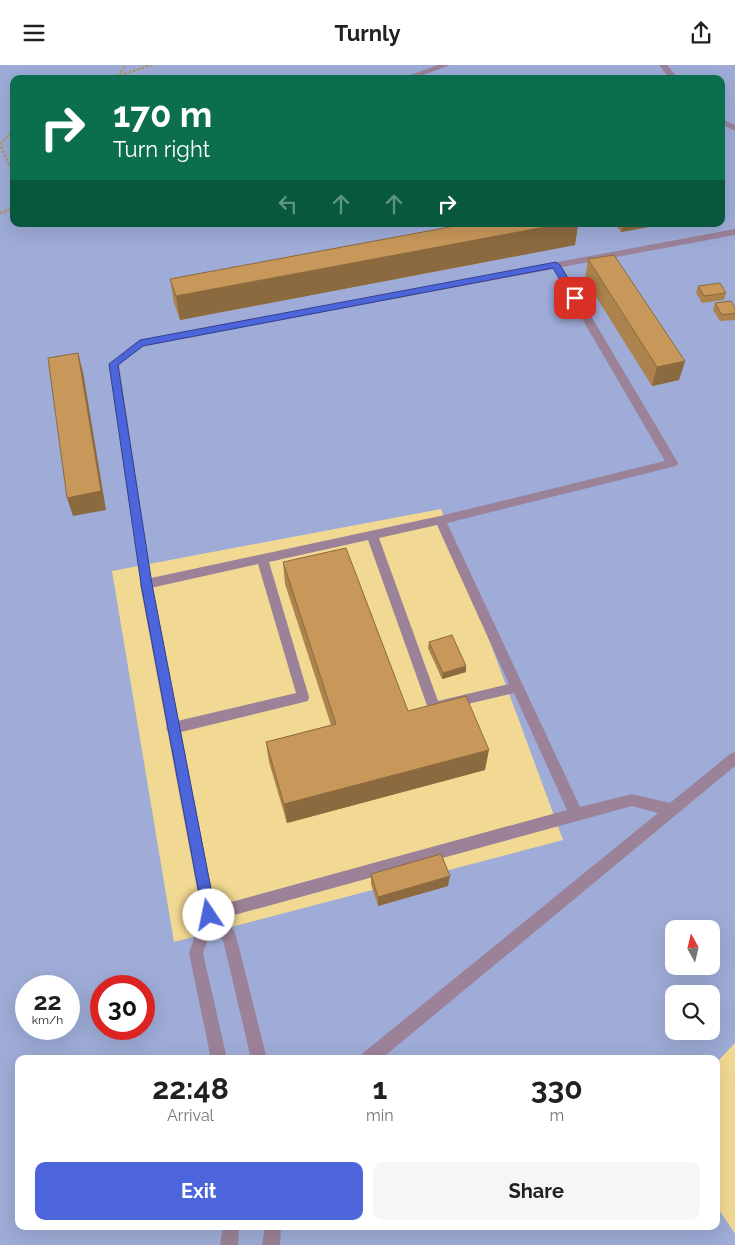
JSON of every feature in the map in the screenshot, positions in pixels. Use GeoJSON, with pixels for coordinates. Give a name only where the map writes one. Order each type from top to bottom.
{"type":"FeatureCollection","features":[{"type":"Feature","properties":{"kind":"street"},"geometry":{"type":"LineString","coordinates":[[416,75],[446,65]]}},
{"type":"Feature","properties":{"kind":"street"},"geometry":{"type":"LineString","coordinates":[[663,65],[671,75]]}},
{"type":"Feature","properties":{"kind":"street"},"geometry":{"type":"LineString","coordinates":[[218,1055],[196,953],[209,915],[146,584],[114,364],[140,343],[735,232]]}},
{"type":"Feature","properties":{"kind":"street"},"geometry":{"type":"LineString","coordinates":[[146,584],[440,520],[672,463],[556,265]]}},
{"type":"Feature","properties":{"kind":"street"},"geometry":{"type":"LineString","coordinates":[[440,520],[576,814]]}},
{"type":"Feature","properties":{"kind":"street"},"geometry":{"type":"LineString","coordinates":[[372,535],[434,707],[517,687]]}},
{"type":"Feature","properties":{"kind":"street"},"geometry":{"type":"LineString","coordinates":[[173,728],[303,697],[262,559]]}},
{"type":"Feature","properties":{"kind":"street"},"geometry":{"type":"LineString","coordinates":[[374,1055],[735,758]]}},
{"type":"Feature","properties":{"kind":"street"},"geometry":{"type":"LineString","coordinates":[[209,915],[632,800],[671,810]]}},
{"type":"Feature","properties":{"kind":"street"},"geometry":{"type":"LineString","coordinates":[[209,915],[229,936],[258,1055]]}},
{"type":"Feature","properties":{"kind":"street"},"geometry":{"type":"LineString","coordinates":[[229,1245],[231,1230]]}},
{"type":"Feature","properties":{"kind":"street"},"geometry":{"type":"LineString","coordinates":[[271,1245],[273,1230]]}},
{"type":"Feature","properties":{"kind":"path"},"geometry":{"type":"LineString","coordinates":[[120,75],[126,65]]}},
{"type":"Feature","properties":{"kind":"path"},"geometry":{"type":"LineString","coordinates":[[120,75],[152,65]]}},
{"type":"Feature","properties":{"kind":"path"},"geometry":{"type":"LineString","coordinates":[[10,134],[0,144],[10,166]]}},
{"type":"Feature","properties":{"kind":"shaded area"},"geometry":{"type":"Polygon","coordinates":[[[0,65],[735,65],[735,1043],[720,1059],[720,1055],[15,1055],[15,1230],[720,1230],[720,1211],[735,1234],[735,1245],[0,1245],[0,65]],[[441,509],[112,571],[174,942],[563,840],[441,509]]]}},
{"type":"Feature","properties":{"kind":"building"},"geometry":{"type":"Polygon","coordinates":[[[450,227],[545,227],[176,296],[170,279],[450,227]]]}},
{"type":"Feature","properties":{"kind":"building"},"geometry":{"type":"Polygon","coordinates":[[[614,255],[685,361],[657,367],[588,259],[614,255]]]}},
{"type":"Feature","properties":{"kind":"building"},"geometry":{"type":"Polygon","coordinates":[[[720,283],[726,293],[704,296],[698,286],[720,283]]]}},
{"type":"Feature","properties":{"kind":"building"},"geometry":{"type":"Polygon","coordinates":[[[731,301],[735,308],[735,313],[722,315],[715,303],[731,301]]]}},
{"type":"Feature","properties":{"kind":"building"},"geometry":{"type":"Polygon","coordinates":[[[78,353],[101,491],[67,498],[48,358],[78,353]]]}},
{"type":"Feature","properties":{"kind":"building"},"geometry":{"type":"Polygon","coordinates":[[[346,548],[408,711],[466,696],[489,750],[284,804],[266,742],[336,724],[283,562],[346,548]]]}},
{"type":"Feature","properties":{"kind":"building"},"geometry":{"type":"Polygon","coordinates":[[[452,635],[466,666],[443,673],[429,642],[452,635]]]}},
{"type":"Feature","properties":{"kind":"building"},"geometry":{"type":"Polygon","coordinates":[[[441,854],[450,876],[378,897],[371,874],[441,854]]]}},
{"type":"Feature","properties":{"kind":"route"},"geometry":{"type":"LineString","coordinates":[[209,915],[146,584],[114,364],[140,343],[556,265],[575,298]]}}]}
